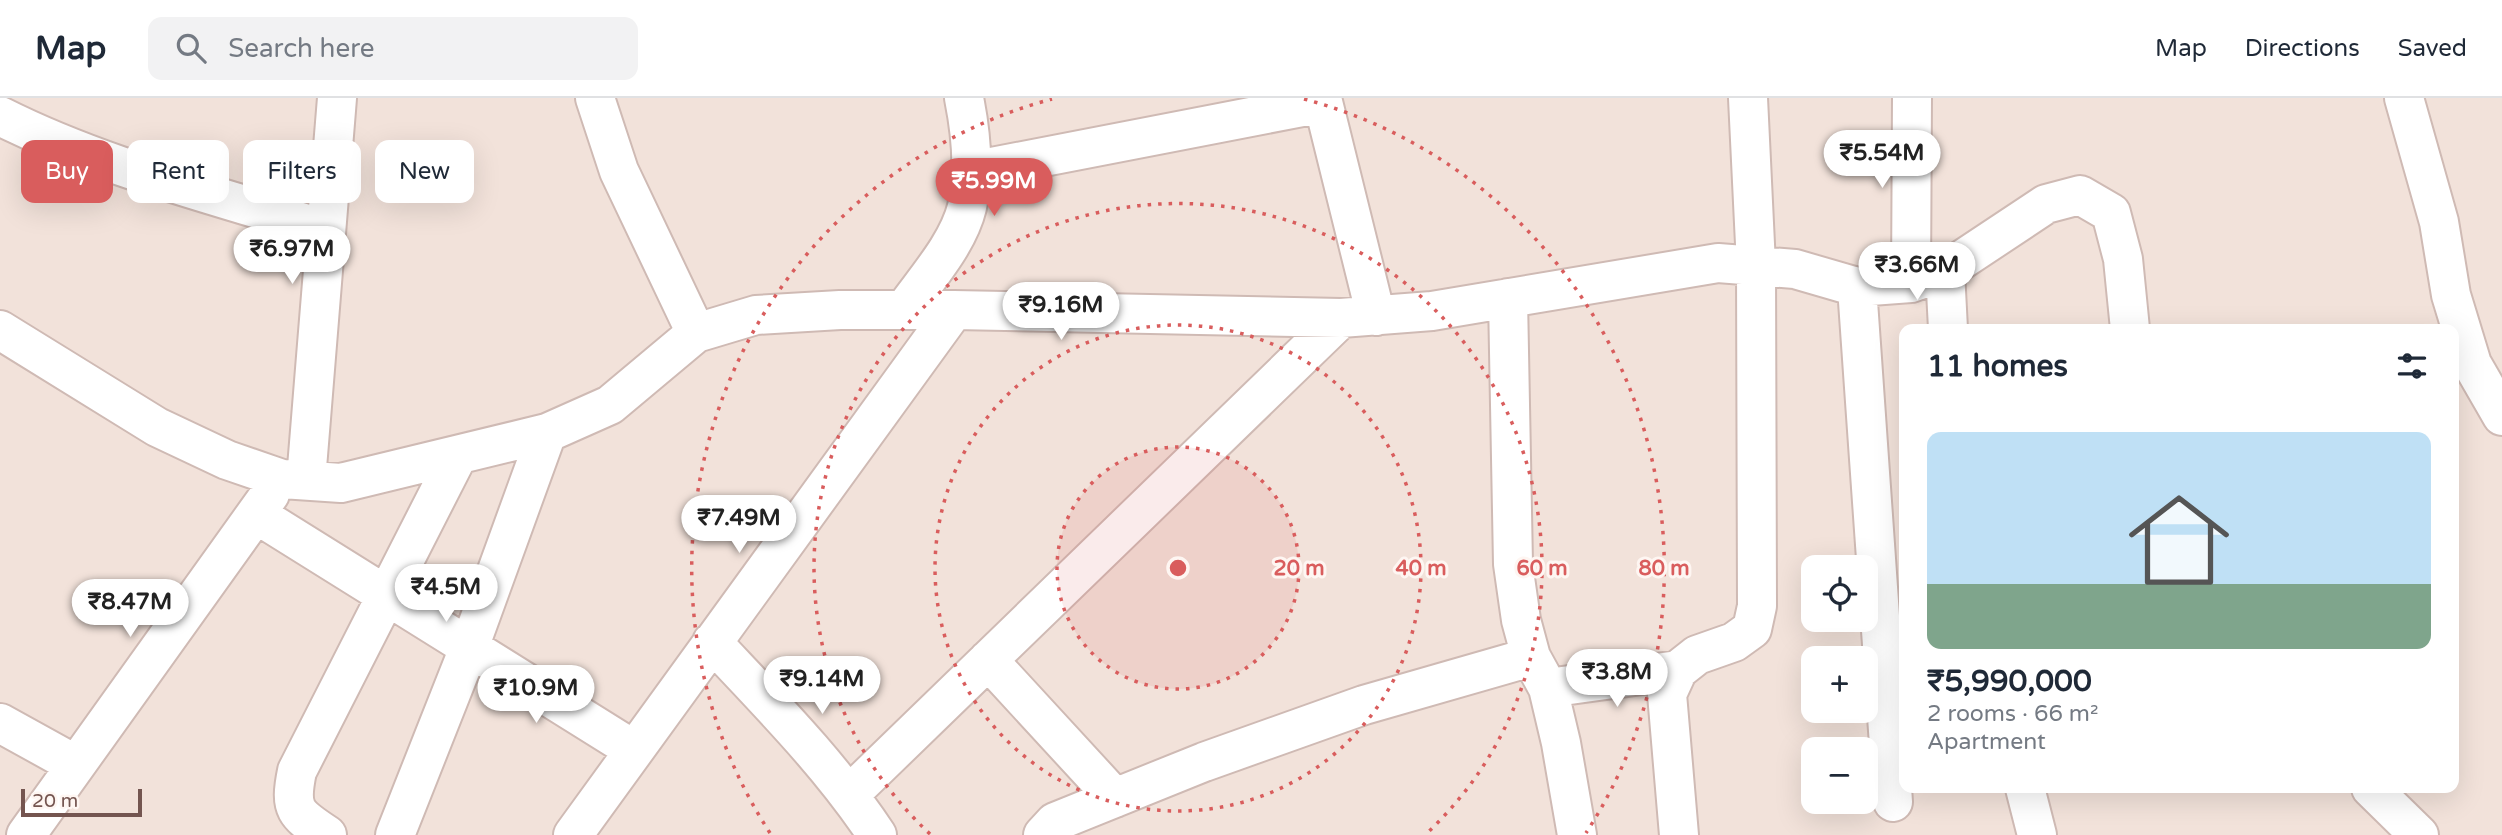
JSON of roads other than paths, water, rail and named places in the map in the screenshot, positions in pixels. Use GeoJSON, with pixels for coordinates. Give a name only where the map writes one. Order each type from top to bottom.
{"type":"FeatureCollection","features":[{"type":"Feature","properties":{"kind":"street"},"geometry":{"type":"LineString","coordinates":[[40,830],[76,765],[256,514],[294,479],[326,230],[337,98]]}},
{"type":"Feature","properties":{"kind":"street"},"geometry":{"type":"LineString","coordinates":[[595,98],[619,171],[696,332]]}},
{"type":"Feature","properties":{"kind":"street"},"geometry":{"type":"LineString","coordinates":[[904,310],[951,242],[966,209],[971,171],[964,98]]}},
{"type":"Feature","properties":{"kind":"street"},"geometry":{"type":"LineString","coordinates":[[1679,835],[1667,695],[1678,670],[1698,655],[1734,642],[1752,629],[1757,606],[1756,265],[1748,98]]}},
{"type":"Feature","properties":{"kind":"street"},"geometry":{"type":"LineString","coordinates":[[1913,98],[1928,277],[1946,324]]}},
{"type":"Feature","properties":{"kind":"street"},"geometry":{"type":"LineString","coordinates":[[2404,98],[2439,222],[2451,295],[2472,364],[2502,416]]}},
{"type":"Feature","properties":{"kind":"street"},"geometry":{"type":"LineString","coordinates":[[971,171],[1323,101],[1358,317]]}},
{"type":"Feature","properties":{"kind":"street"},"geometry":{"type":"LineString","coordinates":[[0,117],[33,133],[104,160],[326,230]]}},
{"type":"Feature","properties":{"kind":"street"},"geometry":{"type":"LineString","coordinates":[[0,330],[157,427],[226,460],[294,479],[341,482],[547,433],[610,405],[696,332],[756,315],[840,310],[954,310],[1358,317],[1432,311],[1718,262],[1795,269],[1857,287],[1928,277],[2046,204],[2080,195],[2111,213],[2123,259],[2130,324]]}},
{"type":"Feature","properties":{"kind":"street"},"geometry":{"type":"LineString","coordinates":[[1857,287],[1893,802]]}},
{"type":"Feature","properties":{"kind":"street"},"geometry":{"type":"LineString","coordinates":[[1508,298],[1513,564],[1521,621],[1561,743],[1577,835]]}},
{"type":"Feature","properties":{"kind":"street"},"geometry":{"type":"LineString","coordinates":[[573,835],[954,310]]}},
{"type":"Feature","properties":{"kind":"street"},"geometry":{"type":"LineString","coordinates":[[850,794],[988,660],[1358,317]]}},
{"type":"Feature","properties":{"kind":"street"},"geometry":{"type":"LineString","coordinates":[[395,835],[469,648],[547,433]]}},
{"type":"Feature","properties":{"kind":"street"},"geometry":{"type":"LineString","coordinates":[[327,835],[303,820],[292,798],[296,771],[458,455]]}},
{"type":"Feature","properties":{"kind":"street"},"geometry":{"type":"LineString","coordinates":[[256,514],[634,750]]}},
{"type":"Feature","properties":{"kind":"street"},"geometry":{"type":"LineString","coordinates":[[712,642],[793,728],[850,794],[877,835]]}},
{"type":"Feature","properties":{"kind":"street"},"geometry":{"type":"LineString","coordinates":[[988,660],[1115,798]]}},
{"type":"Feature","properties":{"kind":"street"},"geometry":{"type":"LineString","coordinates":[[1043,835],[1055,822],[1204,762],[1364,705],[1539,672],[1678,670]]}},
{"type":"Feature","properties":{"kind":"street"},"geometry":{"type":"LineString","coordinates":[[0,723],[76,765]]}},
{"type":"Feature","properties":{"kind":"street"},"geometry":{"type":"LineString","coordinates":[[2026,793],[2036,835]]}},
{"type":"Feature","properties":{"kind":"street"},"geometry":{"type":"LineString","coordinates":[[2376,793],[2419,835]]}}]}
